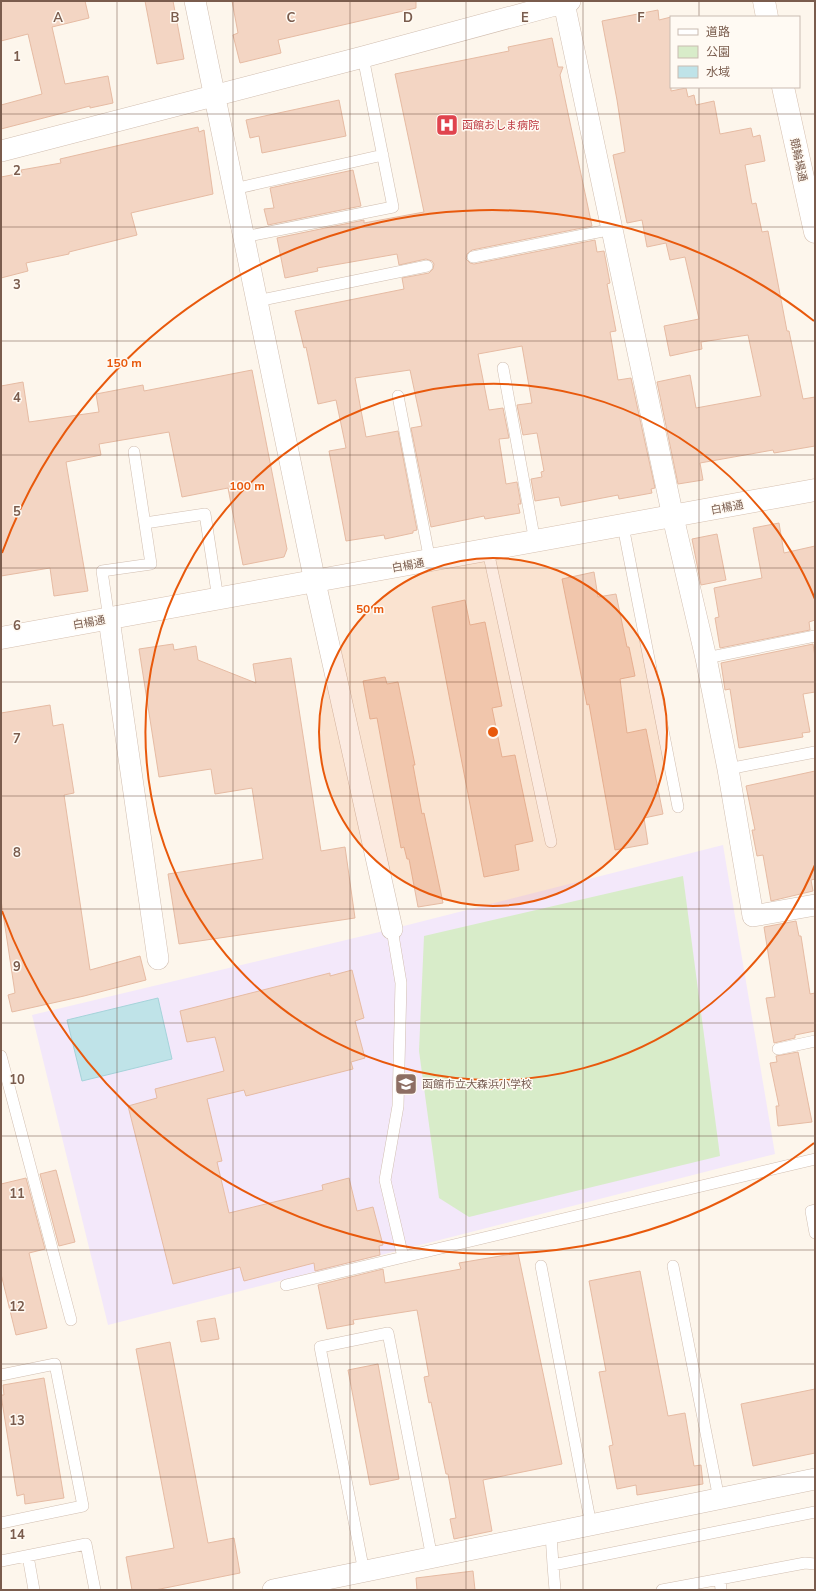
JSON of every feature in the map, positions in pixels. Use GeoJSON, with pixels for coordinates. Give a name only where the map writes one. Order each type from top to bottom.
{"type":"FeatureCollection","features":[{"type":"Feature","properties":{"kind":"street"},"geometry":{"type":"LineString","coordinates":[[195,1],[315,582],[392,929]]}},
{"type":"Feature","properties":{"kind":"street"},"geometry":{"type":"LineString","coordinates":[[764,1],[767,16]]}},
{"type":"Feature","properties":{"kind":"street"},"geometry":{"type":"LineString","coordinates":[[1,151],[214,95],[363,58],[567,2],[673,517],[706,658],[728,769],[753,916],[815,905]]}},
{"type":"Feature","properties":{"kind":"street","name":"競輪場通"},"geometry":{"type":"LineString","coordinates":[[783,88],[815,232]]}},
{"type":"Feature","properties":{"kind":"street","name":"白楊通"},"geometry":{"type":"LineString","coordinates":[[1,638],[488,551],[815,490]]}},
{"type":"Feature","properties":{"kind":"street"},"geometry":{"type":"LineString","coordinates":[[109,618],[158,959]]}},
{"type":"Feature","properties":{"kind":"street"},"geometry":{"type":"LineString","coordinates":[[273,1590],[815,1479]]}},
{"type":"Feature","properties":{"kind":"lane"},"geometry":{"type":"LineString","coordinates":[[244,237],[393,207],[363,58]]}},
{"type":"Feature","properties":{"kind":"lane"},"geometry":{"type":"LineString","coordinates":[[234,189],[383,155]]}},
{"type":"Feature","properties":{"kind":"lane"},"geometry":{"type":"LineString","coordinates":[[473,257],[613,229]]}},
{"type":"Feature","properties":{"kind":"lane"},"geometry":{"type":"LineString","coordinates":[[257,301],[427,266]]}},
{"type":"Feature","properties":{"kind":"lane"},"geometry":{"type":"LineString","coordinates":[[503,368],[535,542]]}},
{"type":"Feature","properties":{"kind":"lane"},"geometry":{"type":"LineString","coordinates":[[398,396],[430,561]]}},
{"type":"Feature","properties":{"kind":"lane"},"geometry":{"type":"LineString","coordinates":[[109,618],[102,571],[151,564],[134,452]]}},
{"type":"Feature","properties":{"kind":"lane"},"geometry":{"type":"LineString","coordinates":[[145,523],[205,514],[218,599]]}},
{"type":"Feature","properties":{"kind":"lane"},"geometry":{"type":"LineString","coordinates":[[623,526],[678,807]]}},
{"type":"Feature","properties":{"kind":"lane"},"geometry":{"type":"LineString","coordinates":[[488,551],[551,842]]}},
{"type":"Feature","properties":{"kind":"lane"},"geometry":{"type":"LineString","coordinates":[[706,658],[815,636]]}},
{"type":"Feature","properties":{"kind":"lane"},"geometry":{"type":"LineString","coordinates":[[728,769],[815,752]]}},
{"type":"Feature","properties":{"kind":"lane"},"geometry":{"type":"LineString","coordinates":[[392,929],[400,983],[398,1106],[385,1180],[403,1257]]}},
{"type":"Feature","properties":{"kind":"lane"},"geometry":{"type":"LineString","coordinates":[[778,1049],[815,1041]]}},
{"type":"Feature","properties":{"kind":"lane"},"geometry":{"type":"LineString","coordinates":[[1,1056],[71,1320]]}},
{"type":"Feature","properties":{"kind":"lane"},"geometry":{"type":"LineString","coordinates":[[286,1285],[815,1159]]}},
{"type":"Feature","properties":{"kind":"lane"},"geometry":{"type":"LineString","coordinates":[[815,1210],[811,1211],[815,1233]]}},
{"type":"Feature","properties":{"kind":"lane"},"geometry":{"type":"LineString","coordinates":[[541,1266],[591,1525]]}},
{"type":"Feature","properties":{"kind":"lane"},"geometry":{"type":"LineString","coordinates":[[674,1266],[719,1499]]}},
{"type":"Feature","properties":{"kind":"lane"},"geometry":{"type":"LineString","coordinates":[[364,1572],[320,1346],[388,1333],[432,1558]]}},
{"type":"Feature","properties":{"kind":"lane"},"geometry":{"type":"LineString","coordinates":[[1,1375],[55,1364],[83,1506],[1,1523]]}},
{"type":"Feature","properties":{"kind":"lane"},"geometry":{"type":"LineString","coordinates":[[553,1565],[815,1512]]}},
{"type":"Feature","properties":{"kind":"lane"},"geometry":{"type":"LineString","coordinates":[[551,1534],[555,1590]]}},
{"type":"Feature","properties":{"kind":"lane"},"geometry":{"type":"LineString","coordinates":[[1,1561],[86,1544],[95,1590]]}},
{"type":"Feature","properties":{"kind":"lane"},"geometry":{"type":"LineString","coordinates":[[28,1556],[34,1590]]}},
{"type":"Feature","properties":{"kind":"lane"},"geometry":{"type":"LineString","coordinates":[[662,1590],[699,1586],[720,1579],[805,1563],[815,1564]]}},
{"type":"Feature","properties":{"kind":"lane"},"geometry":{"type":"LineString","coordinates":[[720,1579],[722,1590]]}},
{"type":"Feature","properties":{"kind":"shaded area","name":"函館市立大森浜小学校"},"geometry":{"type":"Polygon","coordinates":[[[723,845],[775,1154],[108,1325],[32,1015],[392,929],[723,845]]]}},
{"type":"Feature","properties":{"kind":"green space"},"geometry":{"type":"Polygon","coordinates":[[[683,876],[720,1156],[469,1217],[439,1198],[419,1051],[424,936],[683,876]]]}},
{"type":"Feature","properties":{"kind":"water"},"geometry":{"type":"Polygon","coordinates":[[[158,998],[172,1059],[82,1081],[67,1020],[158,998]]]}},
{"type":"Feature","properties":{"kind":"building"},"geometry":{"type":"Polygon","coordinates":[[[1,1],[85,1],[89,18],[52,27],[65,84],[108,76],[113,103],[90,108],[90,106],[1,129],[1,105],[42,94],[28,34],[1,41],[1,1]]]}},
{"type":"Feature","properties":{"kind":"building"},"geometry":{"type":"Polygon","coordinates":[[[145,1],[173,1],[184,59],[157,64],[145,1]]]}},
{"type":"Feature","properties":{"kind":"building"},"geometry":{"type":"Polygon","coordinates":[[[232,1],[416,1],[416,8],[278,40],[281,53],[240,63],[233,35],[238,33],[232,1]]]}},
{"type":"Feature","properties":{"kind":"building"},"geometry":{"type":"Polygon","coordinates":[[[658,10],[659,20],[670,17],[671,91],[686,88],[688,97],[694,95],[696,105],[714,101],[720,134],[751,128],[753,137],[760,135],[765,161],[745,165],[752,204],[756,203],[762,232],[768,231],[787,331],[789,331],[803,399],[815,397],[815,446],[774,453],[773,450],[700,463],[703,480],[678,484],[657,382],[690,375],[696,408],[761,396],[748,335],[701,342],[702,349],[670,356],[664,326],[699,319],[685,257],[670,260],[666,243],[647,247],[642,220],[627,223],[613,155],[625,152],[602,21],[658,10]]]}},
{"type":"Feature","properties":{"kind":"building"},"geometry":{"type":"Polygon","coordinates":[[[552,38],[558,67],[563,67],[560,75],[592,226],[472,250],[467,254],[466,259],[470,263],[474,264],[595,240],[597,252],[604,251],[610,283],[607,284],[616,331],[610,332],[618,380],[631,378],[655,488],[651,489],[652,493],[619,499],[618,495],[561,506],[559,497],[535,501],[531,479],[542,477],[541,472],[544,471],[537,433],[523,435],[517,405],[532,403],[522,346],[478,354],[489,410],[503,408],[509,438],[499,439],[506,484],[517,482],[521,504],[518,504],[520,513],[485,519],[484,516],[431,527],[411,428],[422,426],[410,370],[355,378],[366,437],[398,431],[417,530],[413,531],[413,533],[385,539],[384,535],[346,541],[329,451],[346,448],[336,400],[318,404],[306,347],[304,348],[295,311],[404,289],[402,278],[429,273],[433,269],[434,264],[432,261],[426,259],[399,265],[397,254],[317,268],[318,271],[285,278],[277,238],[364,220],[364,223],[424,212],[395,74],[509,51],[508,47],[552,38]]]}},
{"type":"Feature","properties":{"kind":"building"},"geometry":{"type":"Polygon","coordinates":[[[339,100],[346,136],[262,153],[259,136],[250,138],[246,120],[339,100]]]}},
{"type":"Feature","properties":{"kind":"building"},"geometry":{"type":"Polygon","coordinates":[[[198,127],[199,132],[204,130],[213,194],[131,213],[137,235],[69,252],[69,254],[26,263],[28,271],[1,278],[1,177],[22,173],[21,170],[61,163],[60,159],[198,127]]]}},
{"type":"Feature","properties":{"kind":"building"},"geometry":{"type":"Polygon","coordinates":[[[353,170],[361,206],[268,225],[264,209],[274,208],[270,188],[353,170]]]}},
{"type":"Feature","properties":{"kind":"building"},"geometry":{"type":"Polygon","coordinates":[[[252,370],[287,549],[284,557],[243,565],[228,488],[182,497],[169,432],[99,444],[101,455],[66,462],[88,591],[54,596],[50,568],[1,576],[1,386],[23,382],[29,422],[99,412],[96,394],[143,385],[144,391],[252,370]]]}},
{"type":"Feature","properties":{"kind":"building"},"geometry":{"type":"Polygon","coordinates":[[[779,523],[784,553],[815,546],[815,620],[809,622],[810,630],[720,648],[715,618],[719,617],[714,588],[762,578],[753,528],[779,523]]]}},
{"type":"Feature","properties":{"kind":"building"},"geometry":{"type":"Polygon","coordinates":[[[717,534],[726,580],[701,585],[692,539],[717,534]]]}},
{"type":"Feature","properties":{"kind":"building"},"geometry":{"type":"Polygon","coordinates":[[[594,572],[598,597],[616,594],[627,647],[629,647],[635,676],[620,679],[627,733],[646,729],[663,814],[644,818],[648,844],[615,850],[589,704],[587,705],[562,579],[594,572]]]}},
{"type":"Feature","properties":{"kind":"building"},"geometry":{"type":"Polygon","coordinates":[[[465,600],[470,625],[485,622],[502,706],[492,708],[502,757],[515,755],[533,841],[515,845],[519,870],[484,877],[432,607],[465,600]]]}},
{"type":"Feature","properties":{"kind":"building"},"geometry":{"type":"Polygon","coordinates":[[[173,644],[174,650],[196,646],[198,660],[256,683],[253,664],[291,658],[321,851],[345,847],[355,918],[179,944],[168,874],[263,859],[252,788],[215,794],[211,769],[159,777],[139,649],[173,644]]]}},
{"type":"Feature","properties":{"kind":"building"},"geometry":{"type":"Polygon","coordinates":[[[813,644],[815,657],[815,692],[803,694],[810,732],[802,733],[803,737],[739,748],[730,689],[725,690],[721,663],[813,644]]]}},
{"type":"Feature","properties":{"kind":"building"},"geometry":{"type":"Polygon","coordinates":[[[385,677],[387,684],[398,682],[415,765],[413,765],[422,814],[424,813],[443,903],[418,907],[409,859],[407,859],[404,847],[401,848],[377,718],[370,719],[363,681],[385,677]]]}},
{"type":"Feature","properties":{"kind":"building"},"geometry":{"type":"Polygon","coordinates":[[[50,705],[53,726],[63,724],[74,793],[64,795],[90,970],[140,956],[146,980],[12,1012],[8,995],[15,993],[1,900],[1,713],[50,705]]]}},
{"type":"Feature","properties":{"kind":"building"},"geometry":{"type":"Polygon","coordinates":[[[815,771],[815,879],[811,880],[813,891],[771,901],[763,855],[757,856],[752,830],[755,830],[746,786],[815,771]]]}},
{"type":"Feature","properties":{"kind":"building"},"geometry":{"type":"Polygon","coordinates":[[[796,921],[799,936],[801,936],[810,994],[815,993],[815,1031],[795,1035],[795,1038],[774,1043],[766,998],[775,997],[764,927],[796,921]]]}},
{"type":"Feature","properties":{"kind":"building"},"geometry":{"type":"Polygon","coordinates":[[[352,970],[364,1018],[355,1021],[365,1058],[351,1062],[353,1069],[246,1096],[244,1090],[207,1099],[222,1161],[217,1162],[229,1213],[323,1190],[322,1185],[349,1178],[357,1211],[373,1207],[383,1245],[379,1246],[380,1255],[315,1271],[314,1263],[244,1281],[240,1267],[173,1284],[128,1106],[157,1098],[155,1089],[224,1071],[215,1037],[187,1042],[180,1011],[330,973],[330,976],[352,970]]]}},
{"type":"Feature","properties":{"kind":"building"},"geometry":{"type":"Polygon","coordinates":[[[798,1052],[812,1122],[778,1126],[776,1106],[779,1106],[770,1063],[777,1062],[776,1056],[798,1052]]]}},
{"type":"Feature","properties":{"kind":"building"},"geometry":{"type":"Polygon","coordinates":[[[56,1170],[75,1242],[59,1246],[40,1174],[56,1170]]]}},
{"type":"Feature","properties":{"kind":"building"},"geometry":{"type":"Polygon","coordinates":[[[26,1178],[45,1249],[29,1253],[47,1328],[16,1335],[1,1274],[1,1184],[26,1178]]]}},
{"type":"Feature","properties":{"kind":"building"},"geometry":{"type":"Polygon","coordinates":[[[518,1253],[562,1464],[483,1480],[492,1531],[454,1539],[450,1519],[456,1518],[448,1474],[446,1474],[431,1402],[429,1403],[424,1377],[429,1376],[417,1310],[353,1320],[354,1324],[327,1329],[318,1285],[383,1269],[385,1283],[461,1269],[459,1263],[518,1253]]]}},
{"type":"Feature","properties":{"kind":"building"},"geometry":{"type":"Polygon","coordinates":[[[640,1271],[668,1416],[685,1413],[694,1466],[701,1465],[703,1484],[637,1495],[636,1485],[617,1489],[609,1446],[613,1445],[599,1372],[606,1371],[589,1281],[640,1271]]]}},
{"type":"Feature","properties":{"kind":"building"},"geometry":{"type":"Polygon","coordinates":[[[215,1318],[219,1339],[201,1342],[197,1321],[215,1318]]]}},
{"type":"Feature","properties":{"kind":"building"},"geometry":{"type":"Polygon","coordinates":[[[170,1342],[208,1543],[234,1538],[240,1573],[155,1590],[132,1590],[126,1557],[174,1548],[136,1349],[170,1342]]]}},
{"type":"Feature","properties":{"kind":"building"},"geometry":{"type":"Polygon","coordinates":[[[378,1364],[399,1479],[370,1485],[348,1370],[378,1364]]]}},
{"type":"Feature","properties":{"kind":"building"},"geometry":{"type":"Polygon","coordinates":[[[44,1378],[64,1498],[25,1504],[24,1494],[17,1496],[1,1395],[4,1395],[3,1385],[44,1378]]]}},
{"type":"Feature","properties":{"kind":"building"},"geometry":{"type":"Polygon","coordinates":[[[815,1389],[815,1453],[753,1466],[741,1404],[815,1389]]]}},
{"type":"Feature","properties":{"kind":"building"},"geometry":{"type":"Polygon","coordinates":[[[473,1571],[475,1590],[417,1590],[416,1578],[473,1571]]]}},
{"type":"Feature","properties":{"kind":"place","name":"函館おしま病院"},"geometry":{"type":"Point","coordinates":[447,125]}},
{"type":"Feature","properties":{"kind":"place","name":"函館市立大森浜小学校"},"geometry":{"type":"Point","coordinates":[406,1084]}}]}
